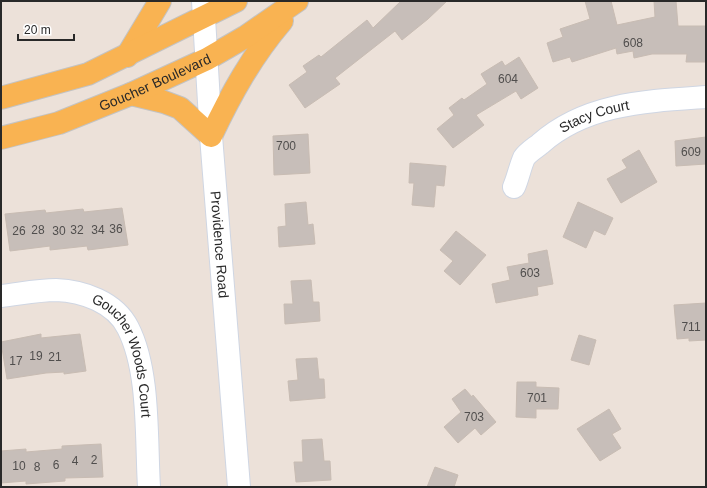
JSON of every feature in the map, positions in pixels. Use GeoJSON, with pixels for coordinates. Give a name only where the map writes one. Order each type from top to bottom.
{"type":"FeatureCollection","features":[{"type":"Feature","properties":{"kind":"main road"},"geometry":{"type":"LineString","coordinates":[[126,56],[160,1]]}},
{"type":"Feature","properties":{"kind":"main road"},"geometry":{"type":"LineString","coordinates":[[1,98],[88,74],[126,56],[204,10],[236,1]]}},
{"type":"Feature","properties":{"kind":"main road"},"geometry":{"type":"LineString","coordinates":[[131,94],[164,102],[180,108],[211,136],[234,87],[262,44],[298,1]]}},
{"type":"Feature","properties":{"kind":"main road","name":"Goucher Boulevard"},"geometry":{"type":"LineString","coordinates":[[1,138],[58,123],[131,94],[207,59],[244,37],[298,1]]}},
{"type":"Feature","properties":{"kind":"street","name":"Providence Road"},"geometry":{"type":"LineString","coordinates":[[204,10],[211,136],[240,487]]}},
{"type":"Feature","properties":{"kind":"street","name":"Stacy Court"},"geometry":{"type":"LineString","coordinates":[[514,187],[525,157],[545,139],[566,125],[612,107],[647,101],[706,97]]}},
{"type":"Feature","properties":{"kind":"street","name":"Goucher Woods Court"},"geometry":{"type":"LineString","coordinates":[[1,296],[55,290],[87,295],[103,302],[116,313],[128,327],[136,350],[143,381],[149,487]]}},
{"type":"Feature","properties":{"kind":"building"},"geometry":{"type":"Polygon","coordinates":[[[401,1],[447,1],[402,40],[395,31],[335,78],[340,84],[305,108],[289,85],[307,72],[303,66],[319,55],[321,57],[367,20],[373,28],[401,1]]]}},
{"type":"Feature","properties":{"kind":"building"},"geometry":{"type":"Polygon","coordinates":[[[585,1],[611,1],[617,25],[655,17],[654,1],[676,1],[678,26],[706,26],[706,62],[686,62],[687,54],[652,54],[634,58],[633,51],[617,54],[616,48],[572,62],[570,57],[553,62],[547,43],[563,37],[560,29],[590,19],[585,1]]]}},
{"type":"Feature","properties":{"kind":"building"},"geometry":{"type":"Polygon","coordinates":[[[519,57],[538,88],[521,99],[516,91],[476,115],[484,125],[453,148],[437,129],[454,115],[449,108],[462,98],[464,100],[487,84],[481,74],[502,61],[505,66],[519,57]]]}},
{"type":"Feature","properties":{"kind":"building"},"geometry":{"type":"Polygon","coordinates":[[[308,134],[310,173],[274,175],[273,136],[308,134]]]}},
{"type":"Feature","properties":{"kind":"building"},"geometry":{"type":"Polygon","coordinates":[[[706,137],[706,164],[676,166],[675,141],[706,137]]]}},
{"type":"Feature","properties":{"kind":"building"},"geometry":{"type":"Polygon","coordinates":[[[639,150],[657,182],[621,203],[607,179],[627,168],[622,160],[639,150]]]}},
{"type":"Feature","properties":{"kind":"building"},"geometry":{"type":"Polygon","coordinates":[[[410,163],[446,166],[444,186],[436,185],[434,207],[412,205],[414,183],[409,183],[410,163]]]}},
{"type":"Feature","properties":{"kind":"building"},"geometry":{"type":"Polygon","coordinates":[[[306,202],[308,225],[313,224],[315,244],[279,247],[278,227],[286,226],[285,204],[306,202]]]}},
{"type":"Feature","properties":{"kind":"building"},"geometry":{"type":"Polygon","coordinates":[[[578,202],[613,218],[605,235],[594,230],[586,248],[563,237],[578,202]]]}},
{"type":"Feature","properties":{"kind":"building"},"geometry":{"type":"Polygon","coordinates":[[[122,208],[128,245],[88,250],[87,246],[50,250],[50,246],[10,251],[5,214],[45,210],[46,213],[83,209],[84,212],[122,208]]]}},
{"type":"Feature","properties":{"kind":"building"},"geometry":{"type":"Polygon","coordinates":[[[456,231],[486,255],[460,285],[444,271],[453,261],[440,250],[456,231]]]}},
{"type":"Feature","properties":{"kind":"building"},"geometry":{"type":"Polygon","coordinates":[[[547,250],[553,284],[537,287],[538,295],[496,303],[492,284],[510,280],[507,267],[529,263],[528,254],[547,250]]]}},
{"type":"Feature","properties":{"kind":"building"},"geometry":{"type":"Polygon","coordinates":[[[311,280],[313,302],[319,302],[320,321],[285,324],[284,304],[293,304],[291,281],[311,280]]]}},
{"type":"Feature","properties":{"kind":"building"},"geometry":{"type":"Polygon","coordinates":[[[706,303],[706,340],[689,341],[689,338],[677,339],[674,305],[706,303]]]}},
{"type":"Feature","properties":{"kind":"building"},"geometry":{"type":"Polygon","coordinates":[[[41,334],[41,338],[80,334],[86,371],[64,374],[64,372],[46,373],[7,379],[1,342],[41,334]]]}},
{"type":"Feature","properties":{"kind":"building"},"geometry":{"type":"Polygon","coordinates":[[[579,335],[596,340],[589,365],[571,360],[579,335]]]}},
{"type":"Feature","properties":{"kind":"building"},"geometry":{"type":"Polygon","coordinates":[[[317,358],[319,379],[324,379],[325,398],[290,401],[288,381],[298,380],[296,359],[317,358]]]}},
{"type":"Feature","properties":{"kind":"building"},"geometry":{"type":"Polygon","coordinates":[[[517,382],[536,382],[536,387],[559,388],[558,409],[536,409],[536,418],[516,417],[517,382]]]}},
{"type":"Feature","properties":{"kind":"building"},"geometry":{"type":"Polygon","coordinates":[[[465,389],[472,397],[473,395],[496,422],[481,435],[475,428],[458,443],[444,427],[461,412],[452,399],[465,389]]]}},
{"type":"Feature","properties":{"kind":"building"},"geometry":{"type":"Polygon","coordinates":[[[609,409],[621,429],[612,434],[621,448],[600,461],[577,429],[609,409]]]}},
{"type":"Feature","properties":{"kind":"building"},"geometry":{"type":"Polygon","coordinates":[[[322,439],[324,461],[330,461],[331,480],[296,482],[294,462],[303,462],[302,440],[322,439]]]}},
{"type":"Feature","properties":{"kind":"building"},"geometry":{"type":"Polygon","coordinates":[[[101,444],[103,477],[65,478],[65,481],[26,484],[26,481],[1,483],[1,451],[26,449],[26,452],[62,449],[62,446],[101,444]]]}},
{"type":"Feature","properties":{"kind":"building"},"geometry":{"type":"Polygon","coordinates":[[[435,467],[458,475],[454,487],[427,487],[435,467]]]}}]}
